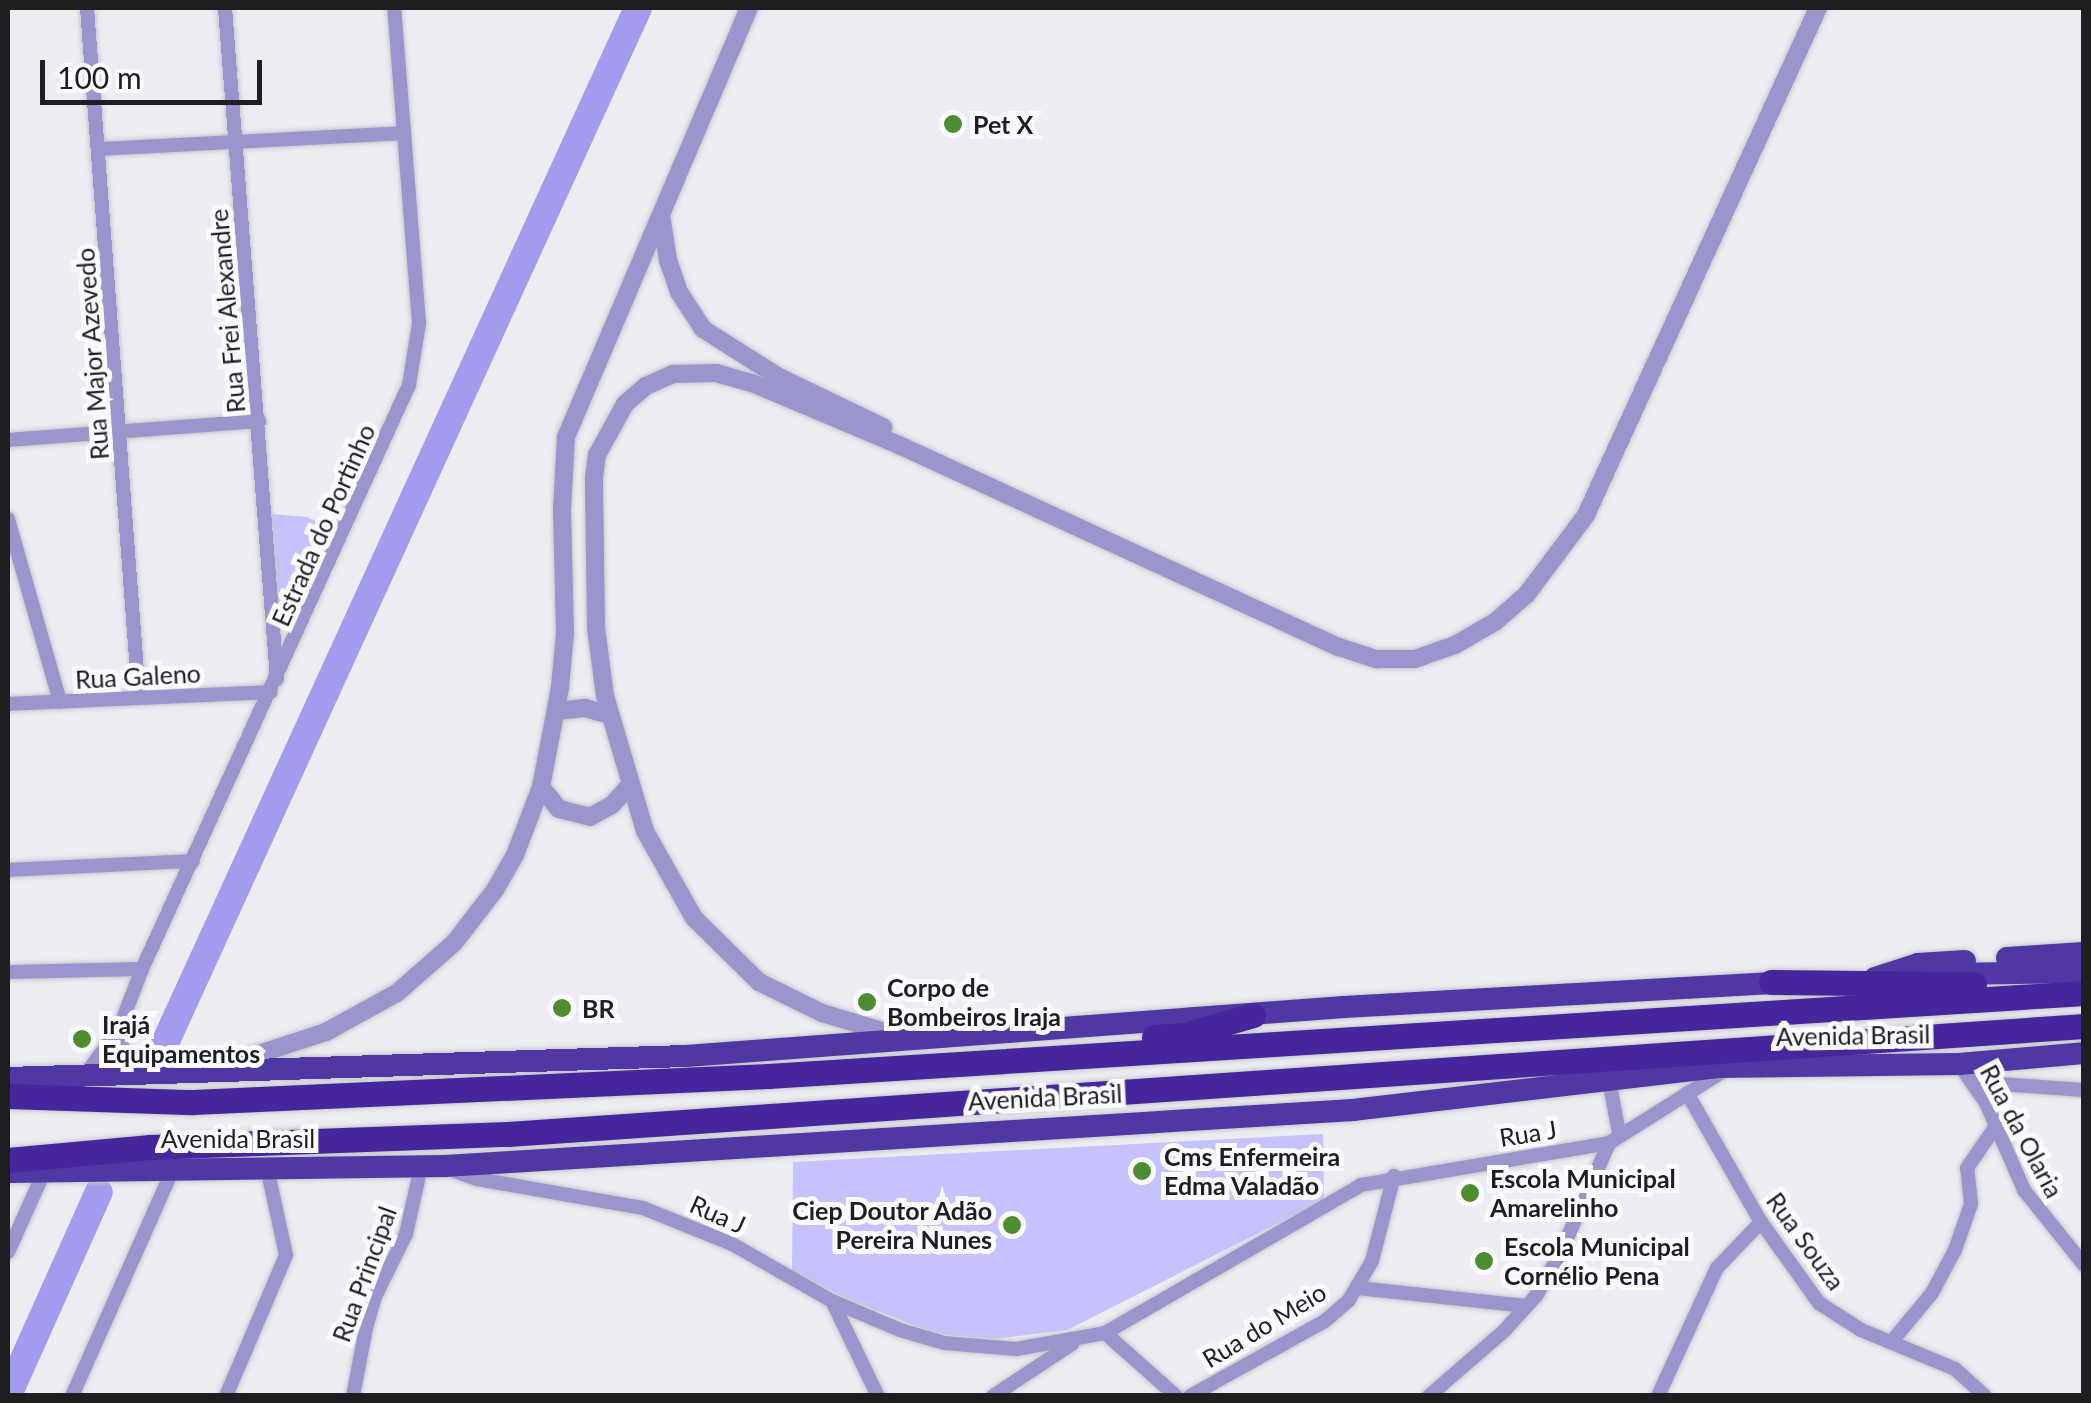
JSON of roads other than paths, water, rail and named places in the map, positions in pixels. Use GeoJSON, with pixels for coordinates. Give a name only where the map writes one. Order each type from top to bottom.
{"type":"FeatureCollection","features":[{"type":"Feature","properties":{"kind":"highway"},"geometry":{"type":"LineString","coordinates":[[1875,978],[1918,964],[2084,953]]}},
{"type":"Feature","properties":{"kind":"highway"},"geometry":{"type":"LineString","coordinates":[[8,1078],[141,1076],[445,1060],[686,1056],[1253,1014],[1734,984],[2084,972]]}},
{"type":"Feature","properties":{"kind":"highway"},"geometry":{"type":"LineString","coordinates":[[1770,982],[2048,985],[2084,993]]}},
{"type":"Feature","properties":{"kind":"highway","name":"Avenida Brasil"},"geometry":{"type":"LineString","coordinates":[[8,1096],[193,1102],[846,1072],[2084,993]]}},
{"type":"Feature","properties":{"kind":"highway"},"geometry":{"type":"LineString","coordinates":[[846,1072],[1008,1048],[1184,1035],[1253,1014]]}},
{"type":"Feature","properties":{"kind":"highway","name":"Avenida Brasil"},"geometry":{"type":"LineString","coordinates":[[8,1160],[150,1146],[508,1134],[2084,1026]]}},
{"type":"Feature","properties":{"kind":"highway","name":"Avenida Brasil"},"geometry":{"type":"LineString","coordinates":[[8,1172],[420,1168],[1353,1110],[1731,1066],[1959,1064],[2084,1053]]}},
{"type":"Feature","properties":{"kind":"street","name":"Rua Major Azevedo"},"geometry":{"type":"LineString","coordinates":[[87,8],[139,698]]}},
{"type":"Feature","properties":{"kind":"street","name":"Rua Frei Alexandre"},"geometry":{"type":"LineString","coordinates":[[225,8],[272,611],[274,686]]}},
{"type":"Feature","properties":{"kind":"street","name":"Estrada do Portinho"},"geometry":{"type":"LineString","coordinates":[[84,1076],[119,1029],[142,969],[396,418],[417,352],[419,324],[394,8]]}},
{"type":"Feature","properties":{"kind":"street"},"geometry":{"type":"LineString","coordinates":[[201,1072],[326,1032],[397,993],[464,932],[495,890],[541,787],[557,712],[565,634],[562,509],[566,437],[749,8]]}},
{"type":"Feature","properties":{"kind":"street"},"geometry":{"type":"LineString","coordinates":[[910,1039],[788,998],[734,962],[694,918],[645,831],[610,716],[596,628],[593,509],[597,455],[625,404],[646,386],[673,374],[716,373],[752,383],[899,445],[1338,647],[1376,659],[1415,659],[1455,645],[1495,622],[1527,594],[1586,515],[1818,8]]}},
{"type":"Feature","properties":{"kind":"street"},"geometry":{"type":"LineString","coordinates":[[99,150],[404,133]]}},
{"type":"Feature","properties":{"kind":"street"},"geometry":{"type":"LineString","coordinates":[[661,215],[673,276],[702,329],[777,376],[886,429],[899,445]]}},
{"type":"Feature","properties":{"kind":"street"},"geometry":{"type":"LineString","coordinates":[[8,440],[258,421]]}},
{"type":"Feature","properties":{"kind":"street"},"geometry":{"type":"LineString","coordinates":[[8,519],[60,702]]}},
{"type":"Feature","properties":{"kind":"street"},"geometry":{"type":"LineString","coordinates":[[272,611],[290,626],[303,624]]}},
{"type":"Feature","properties":{"kind":"street","name":"Rua Galeno"},"geometry":{"type":"LineString","coordinates":[[8,704],[274,686]]}},
{"type":"Feature","properties":{"kind":"street"},"geometry":{"type":"LineString","coordinates":[[557,712],[586,708],[610,716]]}},
{"type":"Feature","properties":{"kind":"street"},"geometry":{"type":"LineString","coordinates":[[541,787],[559,809],[590,817],[612,805],[629,786]]}},
{"type":"Feature","properties":{"kind":"street"},"geometry":{"type":"LineString","coordinates":[[8,870],[192,861]]}},
{"type":"Feature","properties":{"kind":"street"},"geometry":{"type":"LineString","coordinates":[[8,972],[142,969]]}},
{"type":"Feature","properties":{"kind":"street"},"geometry":{"type":"LineString","coordinates":[[119,1029],[124,1056],[141,1076]]}},
{"type":"Feature","properties":{"kind":"street"},"geometry":{"type":"LineString","coordinates":[[1986,1104],[2010,1060]]}},
{"type":"Feature","properties":{"kind":"street","name":"Rua da Olaria"},"geometry":{"type":"LineString","coordinates":[[1959,1064],[1986,1104],[2024,1190],[2084,1264]]}},
{"type":"Feature","properties":{"kind":"street"},"geometry":{"type":"LineString","coordinates":[[1614,1138],[1731,1066]]}},
{"type":"Feature","properties":{"kind":"street"},"geometry":{"type":"LineString","coordinates":[[1429,1396],[1504,1331],[1545,1283],[1614,1138],[1609,1080]]}},
{"type":"Feature","properties":{"kind":"street"},"geometry":{"type":"LineString","coordinates":[[2000,1084],[2084,1090]]}},
{"type":"Feature","properties":{"kind":"street","name":"Rua Souza"},"geometry":{"type":"LineString","coordinates":[[1687,1093],[1761,1222],[1819,1302],[1850,1324],[1894,1340],[1967,1376],[1985,1396]]}},
{"type":"Feature","properties":{"kind":"street"},"geometry":{"type":"LineString","coordinates":[[1894,1340],[1932,1293],[1955,1250],[1971,1204],[1967,1168],[1996,1126]]}},
{"type":"Feature","properties":{"kind":"street","name":"Rua J"},"geometry":{"type":"LineString","coordinates":[[445,1166],[477,1180],[612,1201],[673,1219],[754,1255],[832,1301],[944,1343],[1016,1349],[1105,1333],[1345,1192],[1394,1176],[1614,1138]]}},
{"type":"Feature","properties":{"kind":"street"},"geometry":{"type":"LineString","coordinates":[[72,1396],[173,1168]]}},
{"type":"Feature","properties":{"kind":"street"},"geometry":{"type":"LineString","coordinates":[[226,1396],[286,1255],[267,1168]]}},
{"type":"Feature","properties":{"kind":"street","name":"Rua Principal"},"geometry":{"type":"LineString","coordinates":[[353,1396],[370,1312],[406,1234],[420,1168]]}},
{"type":"Feature","properties":{"kind":"street"},"geometry":{"type":"LineString","coordinates":[[8,1252],[45,1170]]}},
{"type":"Feature","properties":{"kind":"street","name":"Rua do Meio"},"geometry":{"type":"LineString","coordinates":[[1190,1396],[1325,1321],[1358,1288],[1381,1233],[1394,1176]]}},
{"type":"Feature","properties":{"kind":"street"},"geometry":{"type":"LineString","coordinates":[[1658,1396],[1718,1268],[1761,1222]]}},
{"type":"Feature","properties":{"kind":"street"},"geometry":{"type":"LineString","coordinates":[[1358,1288],[1526,1306]]}},
{"type":"Feature","properties":{"kind":"street"},"geometry":{"type":"LineString","coordinates":[[832,1301],[878,1396]]}},
{"type":"Feature","properties":{"kind":"street"},"geometry":{"type":"LineString","coordinates":[[1105,1333],[1176,1396]]}},
{"type":"Feature","properties":{"kind":"street","name":"Rua J"},"geometry":{"type":"LineString","coordinates":[[993,1396],[1077,1341]]}},
{"type":"Feature","properties":{"kind":"waterway"},"geometry":{"type":"LineString","coordinates":[[165,1043],[638,8]]}},
{"type":"Feature","properties":{"kind":"waterway"},"geometry":{"type":"LineString","coordinates":[[8,1395],[99,1192]]}},
{"type":"Feature","properties":{"kind":"place","name":"Pet X"},"geometry":{"type":"Point","coordinates":[953,124]}},
{"type":"Feature","properties":{"kind":"place","name":"Corpo de Bombeiros Iraja"},"geometry":{"type":"Point","coordinates":[867,1002]}},
{"type":"Feature","properties":{"kind":"place","name":"BR"},"geometry":{"type":"Point","coordinates":[562,1008]}},
{"type":"Feature","properties":{"kind":"place","name":"Irajá Equipamentos"},"geometry":{"type":"Point","coordinates":[82,1039]}},
{"type":"Feature","properties":{"kind":"place","name":"Cms Enfermeira Edma Valadão"},"geometry":{"type":"Point","coordinates":[1142,1171]}},
{"type":"Feature","properties":{"kind":"place","name":"Escola Municipal Amarelinho"},"geometry":{"type":"Point","coordinates":[1470,1193]}},
{"type":"Feature","properties":{"kind":"place","name":"Ciep Doutor Adão Pereira Nunes"},"geometry":{"type":"Point","coordinates":[1012,1225]}},
{"type":"Feature","properties":{"kind":"place","name":"Escola Municipal Cornélio Pena"},"geometry":{"type":"Point","coordinates":[1484,1261]}}]}
